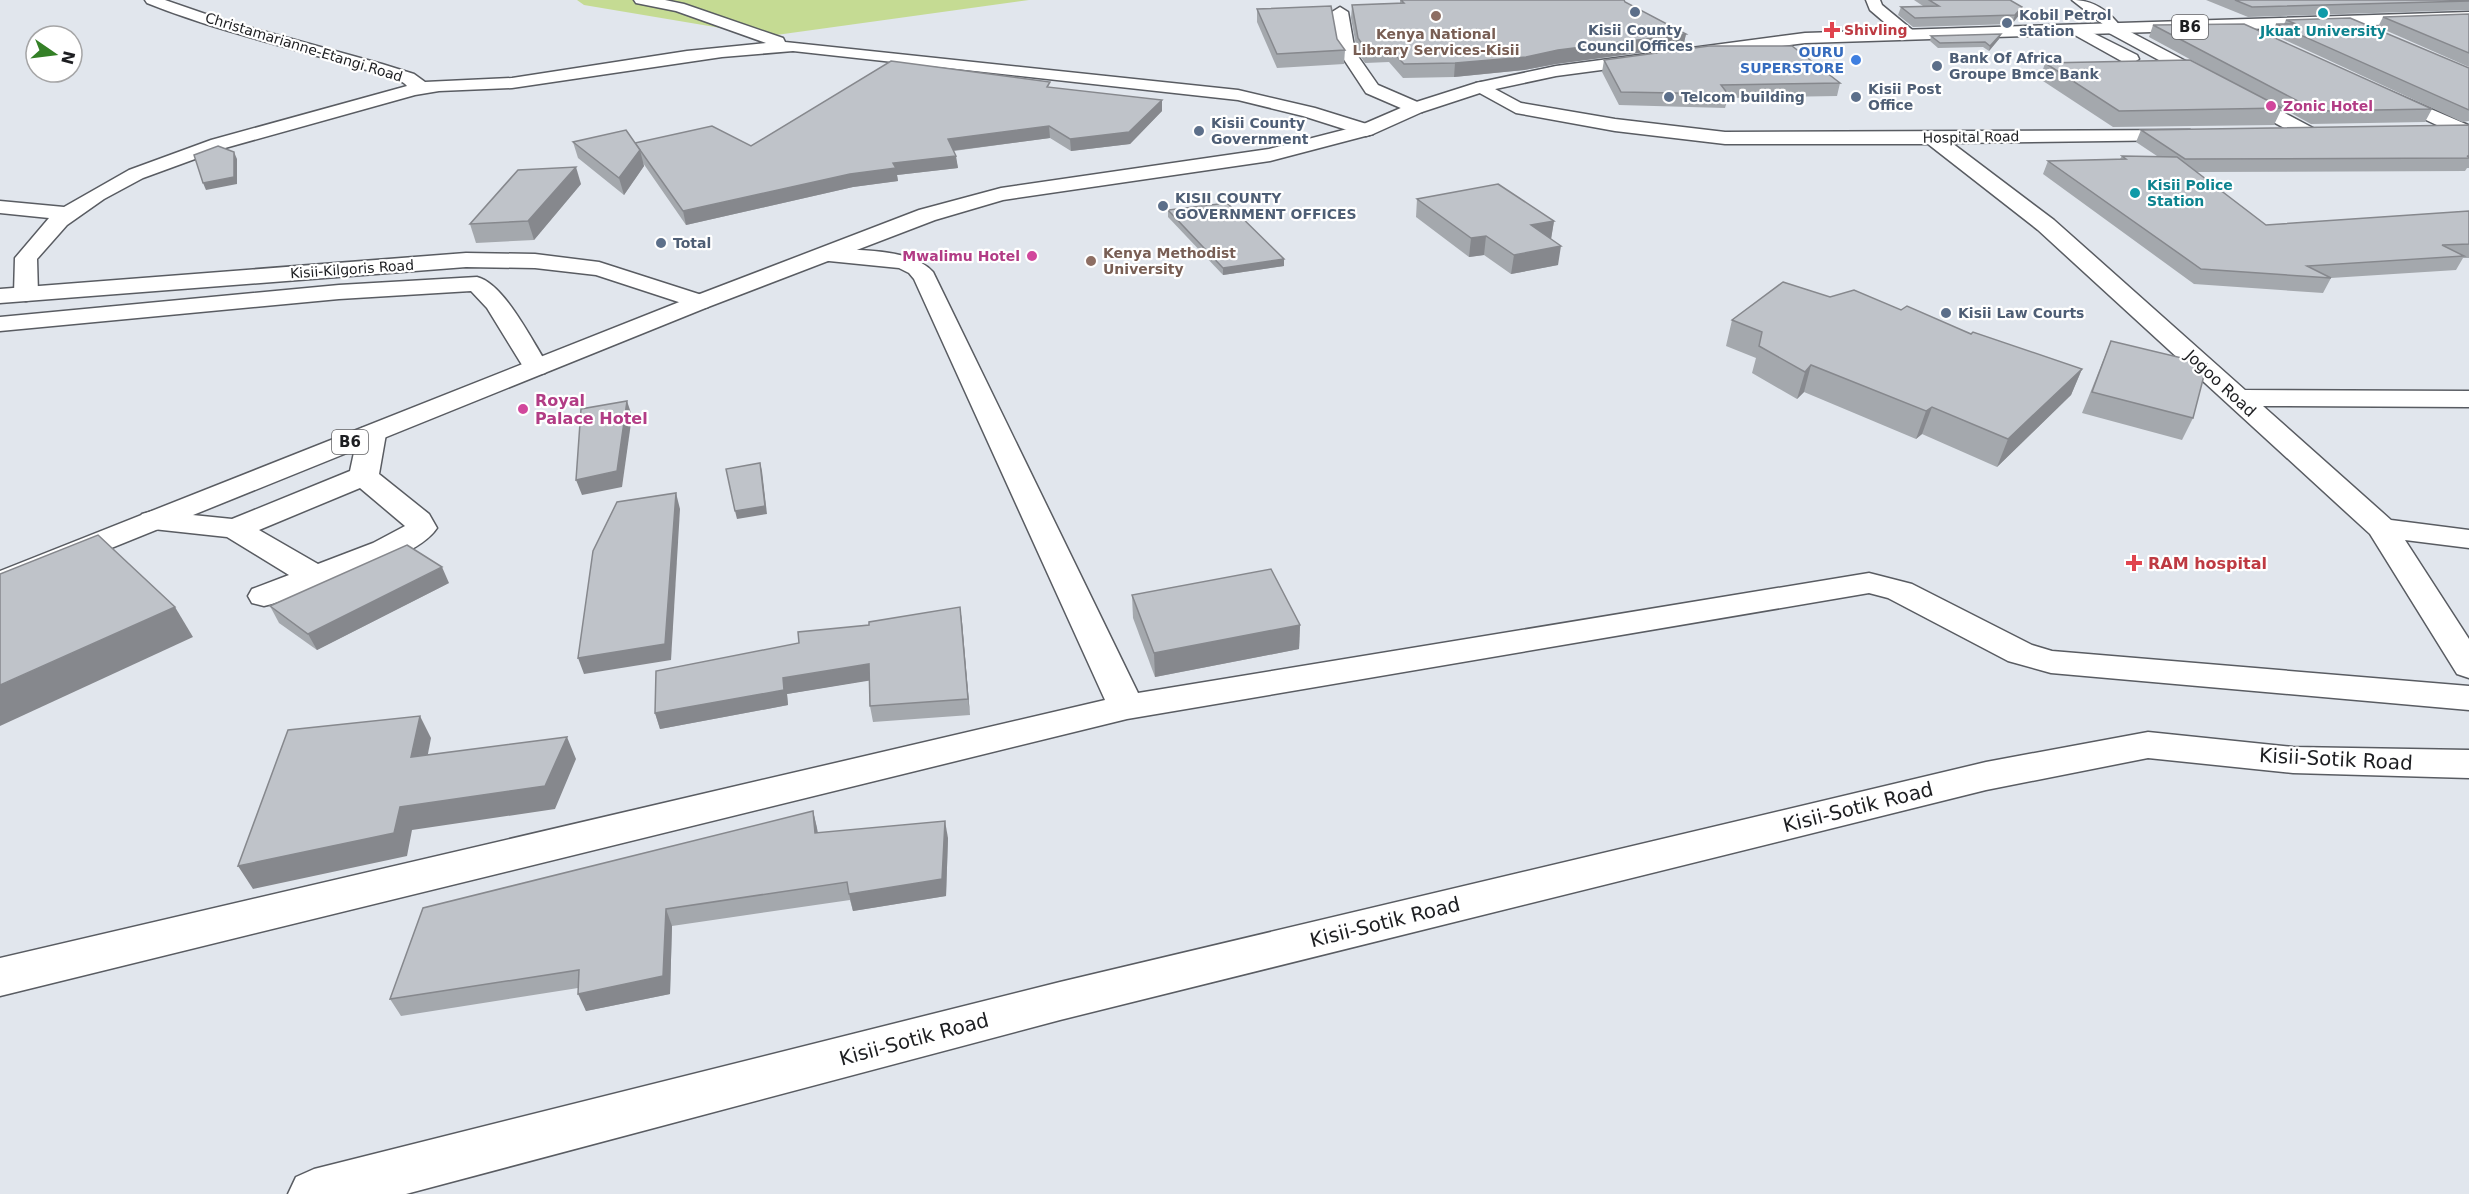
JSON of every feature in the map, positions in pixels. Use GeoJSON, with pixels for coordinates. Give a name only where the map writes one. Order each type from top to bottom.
{"type":"FeatureCollection","features":[{"type":"Feature","properties":{"kind":"main road","name":"Christamarianne-Etangi Road"},"geometry":{"type":"LineString","coordinates":[[153,0],[235,27],[354,60],[408,78],[416,82],[415,88]]}},
{"type":"Feature","properties":{"kind":"main road"},"geometry":{"type":"LineString","coordinates":[[641,0],[679,7],[793,46]]}},
{"type":"Feature","properties":{"kind":"main road"},"geometry":{"type":"LineString","coordinates":[[1873,0],[1875,7],[1910,36]]}},
{"type":"Feature","properties":{"kind":"main road"},"geometry":{"type":"LineString","coordinates":[[2079,0],[2112,26],[2306,132]]}},
{"type":"Feature","properties":{"kind":"main road"},"geometry":{"type":"LineString","coordinates":[[1340,12],[1347,52],[1372,88],[1416,108]]}},
{"type":"Feature","properties":{"kind":"main road","name":"B6"},"geometry":{"type":"LineString","coordinates":[[0,583],[700,302],[927,215],[1001,194],[1270,155],[1366,130],[1416,108],[1482,87],[1556,71],[1754,43],[1805,38],[2079,31],[2112,26],[2234,25],[2469,17]]}},
{"type":"Feature","properties":{"kind":"main road"},"geometry":{"type":"LineString","coordinates":[[2346,21],[2377,35]]}},
{"type":"Feature","properties":{"kind":"main road"},"geometry":{"type":"LineString","coordinates":[[2234,25],[2267,40]]}},
{"type":"Feature","properties":{"kind":"main road"},"geometry":{"type":"LineString","coordinates":[[2079,31],[2142,65]]}},
{"type":"Feature","properties":{"kind":"main road"},"geometry":{"type":"LineString","coordinates":[[26,294],[26,258],[60,220],[136,174],[177,158],[415,88],[512,83],[727,50],[793,46],[1238,95],[1309,112],[1366,130]]}},
{"type":"Feature","properties":{"kind":"main road","name":"Hospital Road"},"geometry":{"type":"LineString","coordinates":[[1482,87],[1516,108],[1585,121],[1725,138],[2196,134]]}},
{"type":"Feature","properties":{"kind":"main road"},"geometry":{"type":"LineString","coordinates":[[2375,89],[2465,129]]}},
{"type":"Feature","properties":{"kind":"main road"},"geometry":{"type":"LineString","coordinates":[[2413,130],[2465,129]]}},
{"type":"Feature","properties":{"kind":"main road"},"geometry":{"type":"LineString","coordinates":[[2268,133],[2330,131]]}},
{"type":"Feature","properties":{"kind":"main road","name":"Jogoo Road"},"geometry":{"type":"LineString","coordinates":[[1933,138],[2046,225],[2382,528],[2467,659]]}},
{"type":"Feature","properties":{"kind":"main road"},"geometry":{"type":"LineString","coordinates":[[0,207],[68,214]]}},
{"type":"Feature","properties":{"kind":"main road"},"geometry":{"type":"LineString","coordinates":[[826,255],[903,262],[917,268],[925,277],[1127,707]]}},
{"type":"Feature","properties":{"kind":"main road","name":"Kisii-Kilgoris Road"},"geometry":{"type":"LineString","coordinates":[[0,296],[466,260],[535,261],[598,269],[700,302]]}},
{"type":"Feature","properties":{"kind":"main road"},"geometry":{"type":"LineString","coordinates":[[0,324],[339,292],[477,284],[497,304],[536,367]]}},
{"type":"Feature","properties":{"kind":"main road"},"geometry":{"type":"LineString","coordinates":[[2240,398],[2469,399]]}},
{"type":"Feature","properties":{"kind":"main road"},"geometry":{"type":"LineString","coordinates":[[364,476],[372,434]]}},
{"type":"Feature","properties":{"kind":"main road"},"geometry":{"type":"LineString","coordinates":[[235,529],[364,476]]}},
{"type":"Feature","properties":{"kind":"main road"},"geometry":{"type":"LineString","coordinates":[[264,596],[377,553],[422,528],[418,520],[364,476]]}},
{"type":"Feature","properties":{"kind":"main road"},"geometry":{"type":"LineString","coordinates":[[153,520],[235,529],[315,576]]}},
{"type":"Feature","properties":{"kind":"main road"},"geometry":{"type":"LineString","coordinates":[[2382,528],[2469,540]]}},
{"type":"Feature","properties":{"kind":"main road"},"geometry":{"type":"LineString","coordinates":[[0,977],[1127,707],[1869,583],[1900,591],[2020,653],[2051,662],[2469,698]]}},
{"type":"Feature","properties":{"kind":"main road","name":"Kisii-Sotik Road"},"geometry":{"type":"LineString","coordinates":[[314,1194],[1060,1001],[1986,776],[2148,745],[2293,760],[2469,764]]}},
{"type":"Feature","properties":{"kind":"green space"},"geometry":{"type":"Polygon","coordinates":[[[577,0],[1029,0],[769,36],[584,5],[577,0]]]}},
{"type":"Feature","properties":{"kind":"building"},"geometry":{"type":"Polygon","coordinates":[[[1401,0],[1624,0],[1686,34],[1558,50],[1526,57],[1455,63],[1404,64],[1389,48],[1366,50],[1358,38],[1352,5],[1404,3],[1401,0]]]}},
{"type":"Feature","properties":{"kind":"building"},"geometry":{"type":"Polygon","coordinates":[[[1929,0],[2010,0],[2022,7],[2015,15],[1915,18],[1901,7],[1939,6],[1929,0]]]}},
{"type":"Feature","properties":{"kind":"building"},"geometry":{"type":"Polygon","coordinates":[[[2235,0],[2469,0],[2469,1],[2252,7],[2235,0]]]}},
{"type":"Feature","properties":{"kind":"building"},"geometry":{"type":"Polygon","coordinates":[[[1331,6],[1337,39],[1345,50],[1277,54],[1257,9],[1331,6]]]}},
{"type":"Feature","properties":{"kind":"building"},"geometry":{"type":"Polygon","coordinates":[[[2469,14],[2469,53],[2383,17],[2469,14]]]}},
{"type":"Feature","properties":{"kind":"building"},"geometry":{"type":"Polygon","coordinates":[[[2350,18],[2469,68],[2469,110],[2276,24],[2296,24],[2286,20],[2350,18]]]}},
{"type":"Feature","properties":{"kind":"building"},"geometry":{"type":"Polygon","coordinates":[[[2244,24],[2432,109],[2317,111],[2153,25],[2244,24]]]}},
{"type":"Feature","properties":{"kind":"building"},"geometry":{"type":"Polygon","coordinates":[[[2001,34],[1990,46],[1985,42],[1940,43],[1931,36],[2001,34]]]}},
{"type":"Feature","properties":{"kind":"building"},"geometry":{"type":"Polygon","coordinates":[[[1709,46],[1792,46],[1840,83],[1721,85],[1728,94],[1621,92],[1604,60],[1709,46]]]}},
{"type":"Feature","properties":{"kind":"building"},"geometry":{"type":"Polygon","coordinates":[[[2190,60],[2282,108],[2119,111],[2045,63],[2190,60]]]}},
{"type":"Feature","properties":{"kind":"building"},"geometry":{"type":"Polygon","coordinates":[[[891,61],[1050,82],[1047,87],[1162,100],[1129,132],[1070,139],[1049,126],[948,139],[956,156],[893,163],[896,168],[850,174],[683,211],[635,143],[712,126],[751,146],[891,61]]]}},
{"type":"Feature","properties":{"kind":"building"},"geometry":{"type":"Polygon","coordinates":[[[2469,125],[2469,156],[2467,156],[2469,158],[2185,159],[2141,130],[2469,125]]]}},
{"type":"Feature","properties":{"kind":"building"},"geometry":{"type":"Polygon","coordinates":[[[626,130],[640,150],[619,178],[573,142],[626,130]]]}},
{"type":"Feature","properties":{"kind":"building"},"geometry":{"type":"Polygon","coordinates":[[[218,146],[234,152],[234,177],[203,183],[194,155],[218,146]]]}},
{"type":"Feature","properties":{"kind":"building"},"geometry":{"type":"Polygon","coordinates":[[[2122,156],[2177,157],[2266,225],[2469,211],[2469,244],[2442,245],[2464,256],[2307,266],[2331,278],[2201,269],[2048,161],[2126,159],[2122,156]]]}},
{"type":"Feature","properties":{"kind":"building"},"geometry":{"type":"Polygon","coordinates":[[[576,167],[528,221],[470,224],[518,170],[576,167]]]}},
{"type":"Feature","properties":{"kind":"building"},"geometry":{"type":"Polygon","coordinates":[[[1498,184],[1554,221],[1531,225],[1561,246],[1514,255],[1486,236],[1471,238],[1417,199],[1498,184]]]}},
{"type":"Feature","properties":{"kind":"building"},"geometry":{"type":"Polygon","coordinates":[[[1227,203],[1284,259],[1223,268],[1168,210],[1227,203]]]}},
{"type":"Feature","properties":{"kind":"building"},"geometry":{"type":"Polygon","coordinates":[[[1783,282],[1830,297],[1854,290],[1901,310],[1907,306],[1971,334],[1973,332],[2082,369],[2008,439],[1932,407],[1926,411],[1811,365],[1805,372],[1759,346],[1762,332],[1732,320],[1783,282]]]}},
{"type":"Feature","properties":{"kind":"building"},"geometry":{"type":"Polygon","coordinates":[[[2111,341],[2207,364],[2193,418],[2092,392],[2111,341]]]}},
{"type":"Feature","properties":{"kind":"building"},"geometry":{"type":"Polygon","coordinates":[[[627,401],[617,471],[576,480],[581,409],[627,401]]]}},
{"type":"Feature","properties":{"kind":"building"},"geometry":{"type":"Polygon","coordinates":[[[760,463],[765,506],[735,511],[726,469],[760,463]]]}},
{"type":"Feature","properties":{"kind":"building"},"geometry":{"type":"Polygon","coordinates":[[[676,493],[665,644],[578,658],[593,551],[617,502],[676,493]]]}},
{"type":"Feature","properties":{"kind":"building"},"geometry":{"type":"Polygon","coordinates":[[[98,535],[175,607],[0,685],[0,574],[98,535]]]}},
{"type":"Feature","properties":{"kind":"building"},"geometry":{"type":"Polygon","coordinates":[[[407,545],[442,567],[308,634],[270,606],[407,545]]]}},
{"type":"Feature","properties":{"kind":"building"},"geometry":{"type":"Polygon","coordinates":[[[1271,569],[1300,625],[1154,653],[1132,595],[1271,569]]]}},
{"type":"Feature","properties":{"kind":"building"},"geometry":{"type":"Polygon","coordinates":[[[960,607],[968,699],[870,706],[869,664],[783,678],[784,690],[655,713],[656,671],[799,643],[798,632],[869,625],[869,622],[960,607]]]}},
{"type":"Feature","properties":{"kind":"building"},"geometry":{"type":"Polygon","coordinates":[[[420,716],[411,757],[567,737],[545,786],[400,807],[394,833],[238,866],[288,730],[420,716]]]}},
{"type":"Feature","properties":{"kind":"building"},"geometry":{"type":"Polygon","coordinates":[[[813,811],[815,833],[945,821],[942,879],[849,894],[847,882],[666,909],[663,976],[578,994],[579,970],[390,999],[423,908],[813,811]]]}},
{"type":"Feature","properties":{"kind":"place","name":"Kisii County Council Offices"},"geometry":{"type":"Point","coordinates":[1635,12]}},
{"type":"Feature","properties":{"kind":"place","name":"Jkuat University"},"geometry":{"type":"Point","coordinates":[2323,13]}},
{"type":"Feature","properties":{"kind":"place","name":"Kenya National Library Services-Kisii"},"geometry":{"type":"Point","coordinates":[1436,16]}},
{"type":"Feature","properties":{"kind":"place","name":"Kobil Petrol station"},"geometry":{"type":"Point","coordinates":[2007,23]}},
{"type":"Feature","properties":{"kind":"place","name":"Shivling"},"geometry":{"type":"Point","coordinates":[1832,30]}},
{"type":"Feature","properties":{"kind":"place","name":"OURU SUPERSTORE"},"geometry":{"type":"Point","coordinates":[1856,60]}},
{"type":"Feature","properties":{"kind":"place","name":"Bank Of Africa Groupe Bmce Bank"},"geometry":{"type":"Point","coordinates":[1937,66]}},
{"type":"Feature","properties":{"kind":"place","name":"Telcom building"},"geometry":{"type":"Point","coordinates":[1669,97]}},
{"type":"Feature","properties":{"kind":"place","name":"Kisii Post Office"},"geometry":{"type":"Point","coordinates":[1856,97]}},
{"type":"Feature","properties":{"kind":"place","name":"Zonic Hotel"},"geometry":{"type":"Point","coordinates":[2271,106]}},
{"type":"Feature","properties":{"kind":"place","name":"Kisii County Government"},"geometry":{"type":"Point","coordinates":[1199,131]}},
{"type":"Feature","properties":{"kind":"place","name":"Kisii Police Station"},"geometry":{"type":"Point","coordinates":[2135,193]}},
{"type":"Feature","properties":{"kind":"place","name":"KISII COUNTY GOVERNMENT OFFICES"},"geometry":{"type":"Point","coordinates":[1163,206]}},
{"type":"Feature","properties":{"kind":"place","name":"Total"},"geometry":{"type":"Point","coordinates":[661,243]}},
{"type":"Feature","properties":{"kind":"place","name":"Mwalimu Hotel"},"geometry":{"type":"Point","coordinates":[1032,256]}},
{"type":"Feature","properties":{"kind":"place","name":"Kenya Methodist University"},"geometry":{"type":"Point","coordinates":[1091,261]}},
{"type":"Feature","properties":{"kind":"place","name":"Kisii Law Courts"},"geometry":{"type":"Point","coordinates":[1946,313]}},
{"type":"Feature","properties":{"kind":"place","name":"Royal Palace Hotel"},"geometry":{"type":"Point","coordinates":[523,409]}},
{"type":"Feature","properties":{"kind":"place","name":"RAM hospital"},"geometry":{"type":"Point","coordinates":[2134,563]}}]}
